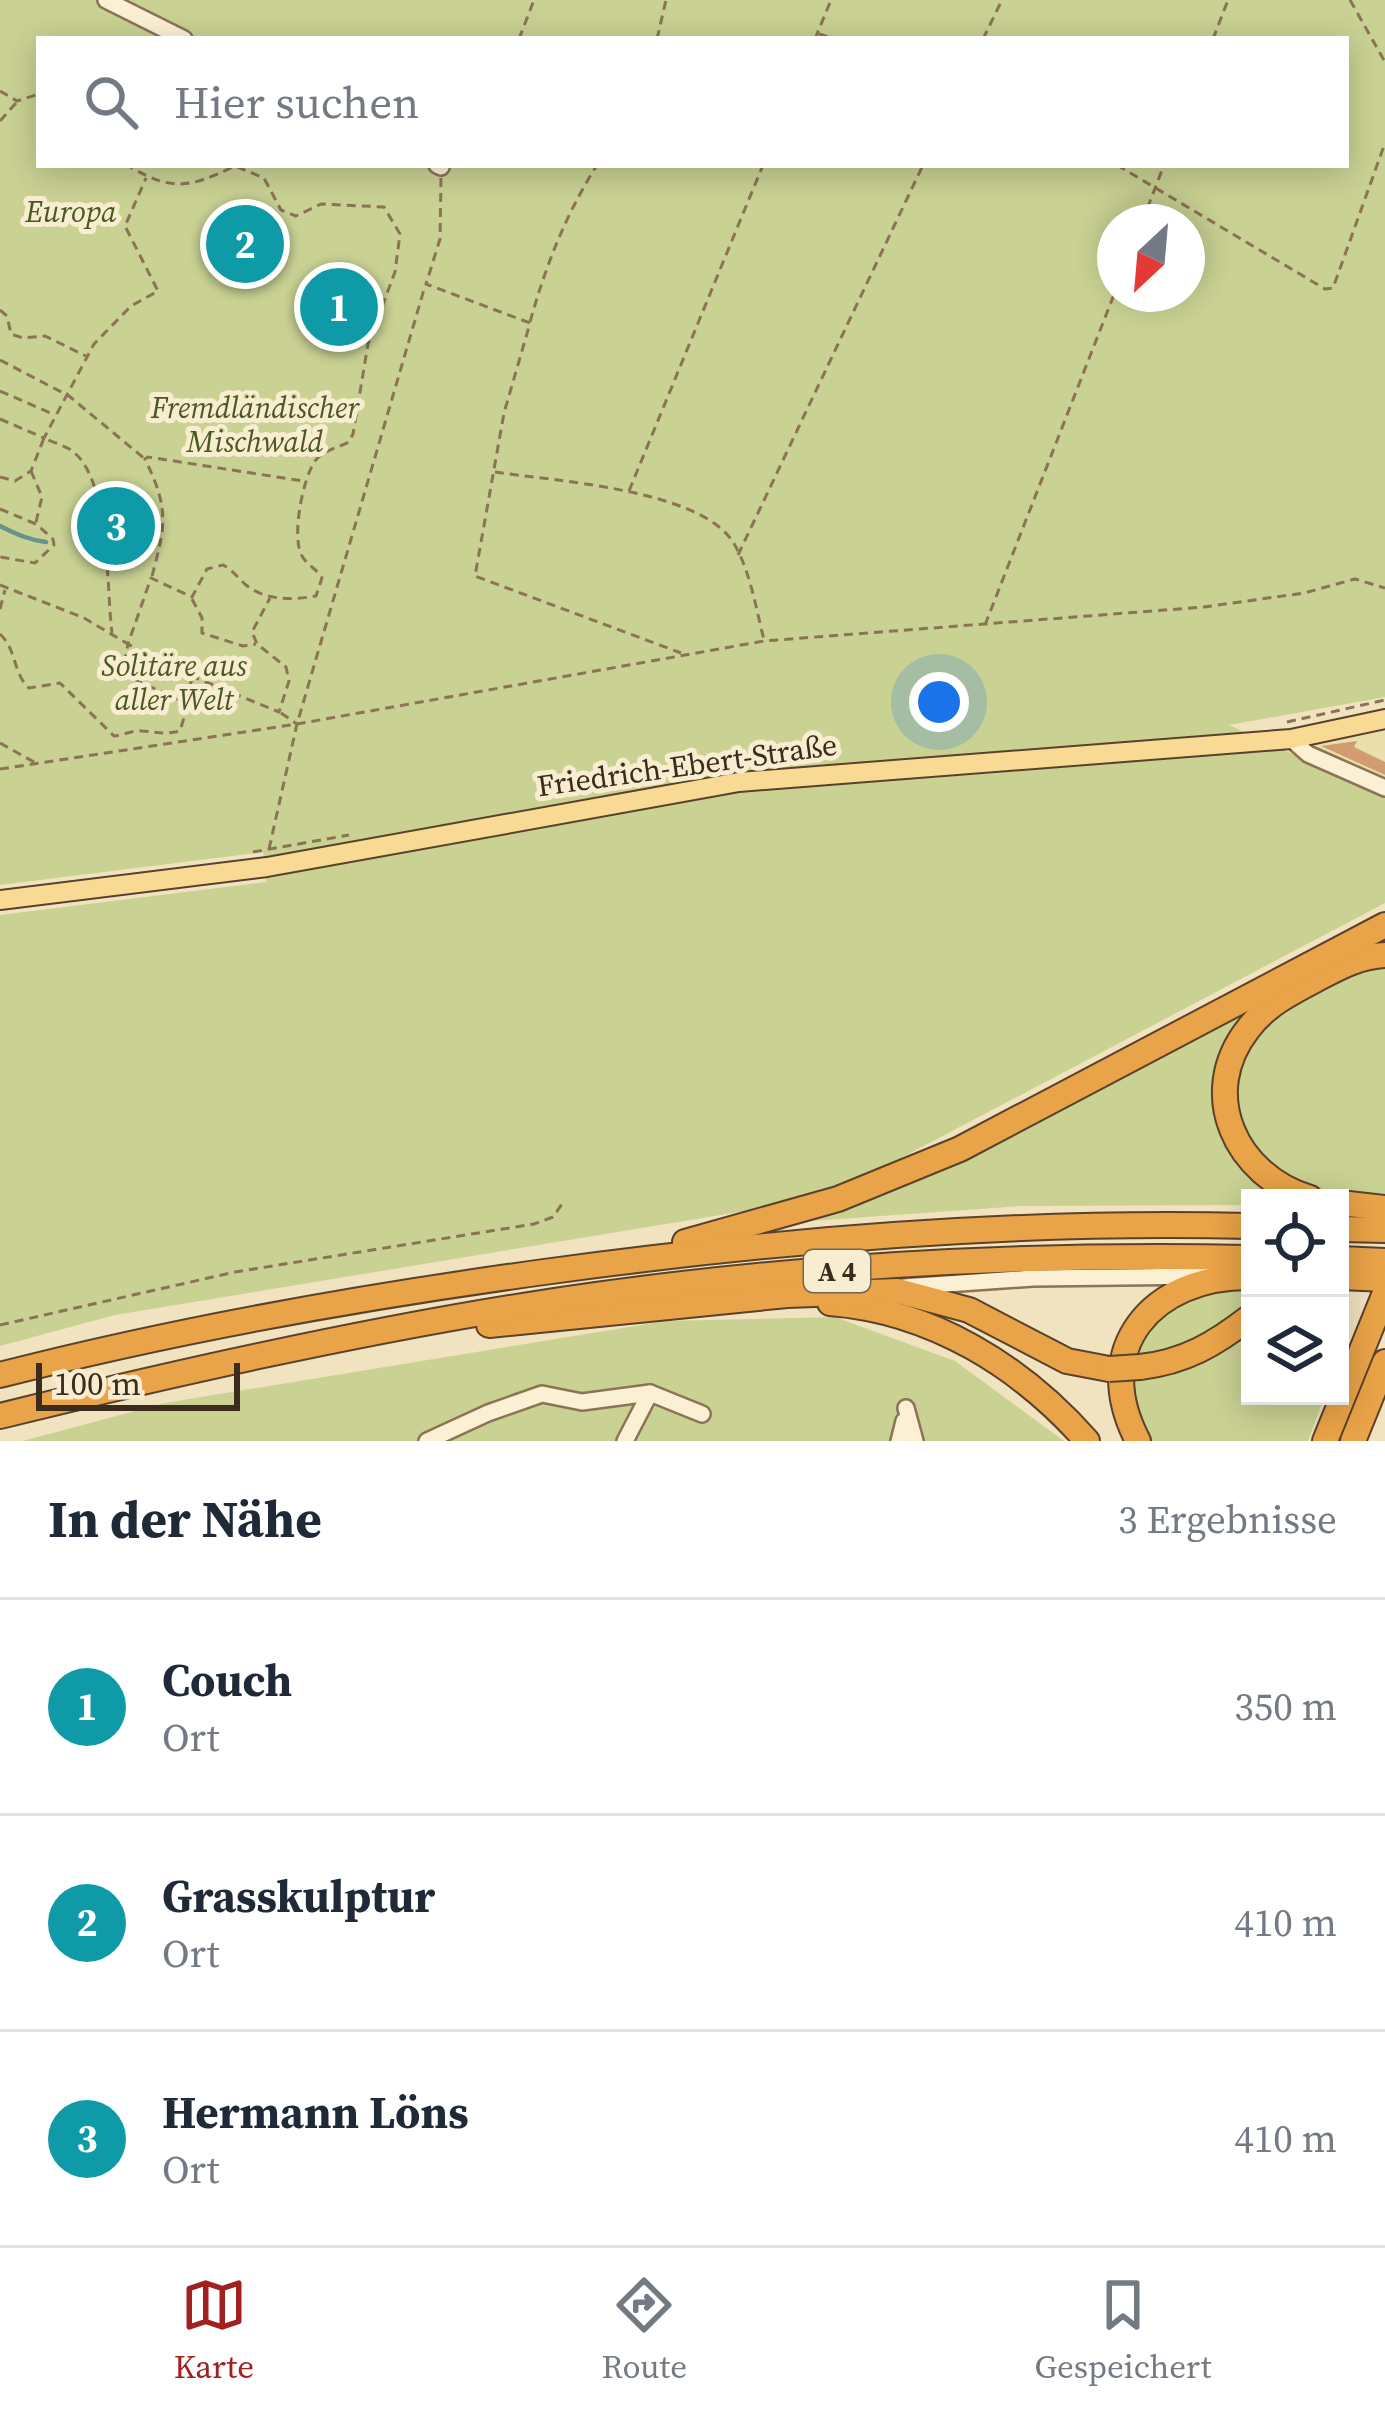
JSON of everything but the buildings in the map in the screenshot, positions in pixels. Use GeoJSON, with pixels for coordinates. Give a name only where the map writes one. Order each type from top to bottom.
{"type":"FeatureCollection","features":[{"type":"Feature","properties":{"kind":"highway"},"geometry":{"type":"LineString","coordinates":[[618,1262],[838,1199],[902,1175],[1034,1111],[1385,925]]}},
{"type":"Feature","properties":{"kind":"highway"},"geometry":{"type":"LineString","coordinates":[[1286,1189],[1263,1176],[1234,1137],[1226,1104],[1232,1055],[1248,1027],[1274,1003],[1347,964],[1385,955]]}},
{"type":"Feature","properties":{"kind":"highway"},"geometry":{"type":"LineString","coordinates":[[1349,1206],[1381,1215]]}},
{"type":"Feature","properties":{"kind":"highway"},"geometry":{"type":"LineString","coordinates":[[1349,1213],[1381,1215]]}},
{"type":"Feature","properties":{"kind":"highway"},"geometry":{"type":"LineString","coordinates":[[1349,1226],[1381,1215]]}},
{"type":"Feature","properties":{"kind":"highway","name":"A 4"},"geometry":{"type":"LineString","coordinates":[[0,1376],[353,1299],[618,1262],[875,1237],[1241,1226]]}},
{"type":"Feature","properties":{"kind":"highway"},"geometry":{"type":"LineString","coordinates":[[1349,1259],[1385,1261]]}},
{"type":"Feature","properties":{"kind":"highway","name":"A 4"},"geometry":{"type":"LineString","coordinates":[[0,1416],[202,1368],[600,1294],[779,1275],[980,1262],[1241,1270]]}},
{"type":"Feature","properties":{"kind":"highway"},"geometry":{"type":"LineString","coordinates":[[1138,1441],[1123,1401],[1122,1377],[1128,1348],[1141,1323],[1153,1307],[1179,1288],[1241,1271]]}},
{"type":"Feature","properties":{"kind":"highway"},"geometry":{"type":"LineString","coordinates":[[1325,1440],[1385,1289],[1349,1283]]}},
{"type":"Feature","properties":{"kind":"highway"},"geometry":{"type":"LineString","coordinates":[[427,1324],[525,1323],[696,1303],[898,1291],[946,1301],[1067,1361],[1109,1369],[1166,1364],[1200,1351],[1241,1323]]}},
{"type":"Feature","properties":{"kind":"highway"},"geometry":{"type":"LineString","coordinates":[[696,1303],[815,1302],[906,1318],[991,1357],[1053,1404],[1088,1441]]}},
{"type":"Feature","properties":{"kind":"highway"},"geometry":{"type":"LineString","coordinates":[[1353,1441],[1385,1362]]}},
{"type":"Feature","properties":{"kind":"main road","name":"Friedrich-Ebert-Straße"},"geometry":{"type":"LineString","coordinates":[[0,900],[267,867],[739,782],[1291,739],[1385,719]]}},
{"type":"Feature","properties":{"kind":"lane"},"geometry":{"type":"LineString","coordinates":[[106,0],[178,36]]}},
{"type":"Feature","properties":{"kind":"lane"},"geometry":{"type":"LineString","coordinates":[[1291,739],[1308,754],[1385,788]]}},
{"type":"Feature","properties":{"kind":"lane"},"geometry":{"type":"LineString","coordinates":[[870,1290],[1241,1270]]}},
{"type":"Feature","properties":{"kind":"lane"},"geometry":{"type":"LineString","coordinates":[[428,1441],[542,1394],[582,1402],[650,1394],[702,1414]]}},
{"type":"Feature","properties":{"kind":"lane"},"geometry":{"type":"LineString","coordinates":[[625,1441],[650,1394]]}},
{"type":"Feature","properties":{"kind":"lane"},"geometry":{"type":"LineString","coordinates":[[899,1441],[905,1414],[915,1441]]}},
{"type":"Feature","properties":{"kind":"path"},"geometry":{"type":"LineString","coordinates":[[520,36],[534,0]]}},
{"type":"Feature","properties":{"kind":"path"},"geometry":{"type":"LineString","coordinates":[[658,36],[666,0]]}},
{"type":"Feature","properties":{"kind":"path"},"geometry":{"type":"LineString","coordinates":[[816,36],[831,0]]}},
{"type":"Feature","properties":{"kind":"path"},"geometry":{"type":"LineString","coordinates":[[984,36],[1002,0]]}},
{"type":"Feature","properties":{"kind":"path"},"geometry":{"type":"LineString","coordinates":[[1214,36],[1228,0]]}},
{"type":"Feature","properties":{"kind":"path"},"geometry":{"type":"LineString","coordinates":[[1350,0],[1385,62]]}},
{"type":"Feature","properties":{"kind":"path"},"geometry":{"type":"LineString","coordinates":[[0,91],[16,101]]}},
{"type":"Feature","properties":{"kind":"path"},"geometry":{"type":"LineString","coordinates":[[0,121],[16,101],[36,95]]}},
{"type":"Feature","properties":{"kind":"path"},"geometry":{"type":"LineString","coordinates":[[1123,168],[1325,289],[1333,288],[1385,143]]}},
{"type":"Feature","properties":{"kind":"path"},"geometry":{"type":"LineString","coordinates":[[132,168],[163,184],[184,186],[230,168]]}},
{"type":"Feature","properties":{"kind":"path"},"geometry":{"type":"LineString","coordinates":[[192,597],[207,568],[215,565],[230,568],[250,589],[270,597],[316,596],[321,589],[322,578],[300,553],[297,520],[304,481],[316,459],[349,442],[353,434],[368,344],[395,272],[400,235],[384,207],[321,204],[296,216],[281,210],[264,178],[240,168]]}},
{"type":"Feature","properties":{"kind":"path"},"geometry":{"type":"LineString","coordinates":[[267,867],[297,724],[440,239],[439,168]]}},
{"type":"Feature","properties":{"kind":"path"},"geometry":{"type":"LineString","coordinates":[[594,168],[569,209],[547,260],[504,413],[475,576],[682,653]]}},
{"type":"Feature","properties":{"kind":"path"},"geometry":{"type":"LineString","coordinates":[[628,493],[762,168]]}},
{"type":"Feature","properties":{"kind":"path"},"geometry":{"type":"LineString","coordinates":[[738,556],[922,168]]}},
{"type":"Feature","properties":{"kind":"path"},"geometry":{"type":"LineString","coordinates":[[1149,204],[1163,168]]}},
{"type":"Feature","properties":{"kind":"path"},"geometry":{"type":"LineString","coordinates":[[0,477],[15,481],[31,471],[44,438],[110,324],[158,291],[125,226],[146,176]]}},
{"type":"Feature","properties":{"kind":"path"},"geometry":{"type":"LineString","coordinates":[[426,284],[530,322]]}},
{"type":"Feature","properties":{"kind":"path"},"geometry":{"type":"LineString","coordinates":[[0,310],[8,316],[11,334],[45,336],[88,357]]}},
{"type":"Feature","properties":{"kind":"path"},"geometry":{"type":"LineString","coordinates":[[985,625],[1107,312]]}},
{"type":"Feature","properties":{"kind":"path"},"geometry":{"type":"LineString","coordinates":[[0,360],[70,396],[145,459],[166,512],[123,668],[127,676],[188,704],[180,730],[155,735],[138,729],[114,736],[60,682],[29,688],[19,679],[10,644],[0,634]]}},
{"type":"Feature","properties":{"kind":"path"},"geometry":{"type":"LineString","coordinates":[[0,391],[56,416]]}},
{"type":"Feature","properties":{"kind":"path"},"geometry":{"type":"LineString","coordinates":[[0,419],[74,451],[88,475],[108,549],[105,570],[112,632]]}},
{"type":"Feature","properties":{"kind":"path"},"geometry":{"type":"LineString","coordinates":[[145,459],[304,481]]}},
{"type":"Feature","properties":{"kind":"path"},"geometry":{"type":"LineString","coordinates":[[31,471],[42,497],[36,524]]}},
{"type":"Feature","properties":{"kind":"path"},"geometry":{"type":"LineString","coordinates":[[493,472],[628,493],[688,509],[720,526],[738,556],[764,641]]}},
{"type":"Feature","properties":{"kind":"path"},"geometry":{"type":"LineString","coordinates":[[0,509],[36,524],[53,539],[50,552],[35,563],[1,559]]}},
{"type":"Feature","properties":{"kind":"path"},"geometry":{"type":"LineString","coordinates":[[151,578],[192,597],[202,617],[202,633],[243,646],[256,644]]}},
{"type":"Feature","properties":{"kind":"path"},"geometry":{"type":"LineString","coordinates":[[0,769],[297,724],[764,641],[1254,601],[1355,579],[1385,588]]}},
{"type":"Feature","properties":{"kind":"path"},"geometry":{"type":"LineString","coordinates":[[0,609],[3,587],[112,632],[193,677],[297,724]]}},
{"type":"Feature","properties":{"kind":"path"},"geometry":{"type":"LineString","coordinates":[[270,597],[252,632],[256,644],[286,667],[289,681],[279,712]]}},
{"type":"Feature","properties":{"kind":"path"},"geometry":{"type":"LineString","coordinates":[[183,699],[193,677]]}},
{"type":"Feature","properties":{"kind":"path"},"geometry":{"type":"LineString","coordinates":[[0,743],[35,763]]}},
{"type":"Feature","properties":{"kind":"path"},"geometry":{"type":"LineString","coordinates":[[0,1325],[235,1272],[534,1224],[553,1217],[564,1202]]}},
{"type":"Feature","properties":{"kind":"shaded area"},"geometry":{"type":"Polygon","coordinates":[[[1385,731],[1385,796],[1289,751],[1314,744],[1385,731]]]}},
{"type":"Feature","properties":{"kind":"green space"},"geometry":{"type":"Polygon","coordinates":[[[0,0],[1385,0],[1385,697],[1229,725],[1385,796],[1385,903],[863,1178],[745,1211],[115,1315],[0,1346],[0,915],[266,882],[263,852],[0,885],[0,0]]]}},
{"type":"Feature","properties":{"kind":"green space"},"geometry":{"type":"Polygon","coordinates":[[[1385,965],[1385,1196],[1349,1193],[1349,1189],[1306,1189],[1249,1147],[1239,1118],[1237,1071],[1247,1043],[1271,1015],[1358,967],[1385,965]]]}},
{"type":"Feature","properties":{"kind":"green space"},"geometry":{"type":"Polygon","coordinates":[[[1258,1002],[1226,1064],[1218,1125],[1242,1168],[1269,1189],[1241,1189],[1241,1205],[1020,1206],[811,1221],[813,1216],[953,1162],[1082,1099],[1258,1002]]]}},
{"type":"Feature","properties":{"kind":"green space"},"geometry":{"type":"Polygon","coordinates":[[[1241,1289],[1241,1312],[1184,1349],[1133,1360],[1142,1338],[1164,1310],[1209,1293],[1241,1289]]]}},
{"type":"Feature","properties":{"kind":"green space"},"geometry":{"type":"Polygon","coordinates":[[[835,1317],[955,1361],[1064,1441],[23,1441],[165,1403],[666,1321],[835,1317]]]}},
{"type":"Feature","properties":{"kind":"green space"},"geometry":{"type":"Polygon","coordinates":[[[1241,1332],[1241,1405],[1322,1405],[1308,1441],[1150,1441],[1138,1421],[1131,1375],[1241,1332]]]}},
{"type":"Feature","properties":{"kind":"waterway"},"geometry":{"type":"LineString","coordinates":[[0,526],[46,542]]}},
{"type":"Feature","properties":{"kind":"place","name":"Grasskulptur"},"geometry":{"type":"Point","coordinates":[245,244]}},
{"type":"Feature","properties":{"kind":"place","name":"Couch"},"geometry":{"type":"Point","coordinates":[339,307]}},
{"type":"Feature","properties":{"kind":"place","name":"Hermann Löns"},"geometry":{"type":"Point","coordinates":[116,526]}},
{"type":"Feature","properties":{"kind":"park label","name":"Europa"},"geometry":{"type":"Point","coordinates":[71,211]}},
{"type":"Feature","properties":{"kind":"park label","name":"Fremdländischer Mischwald"},"geometry":{"type":"Point","coordinates":[255,424]}},
{"type":"Feature","properties":{"kind":"park label","name":"Solitäre aus aller Welt"},"geometry":{"type":"Point","coordinates":[174,682]}}]}
